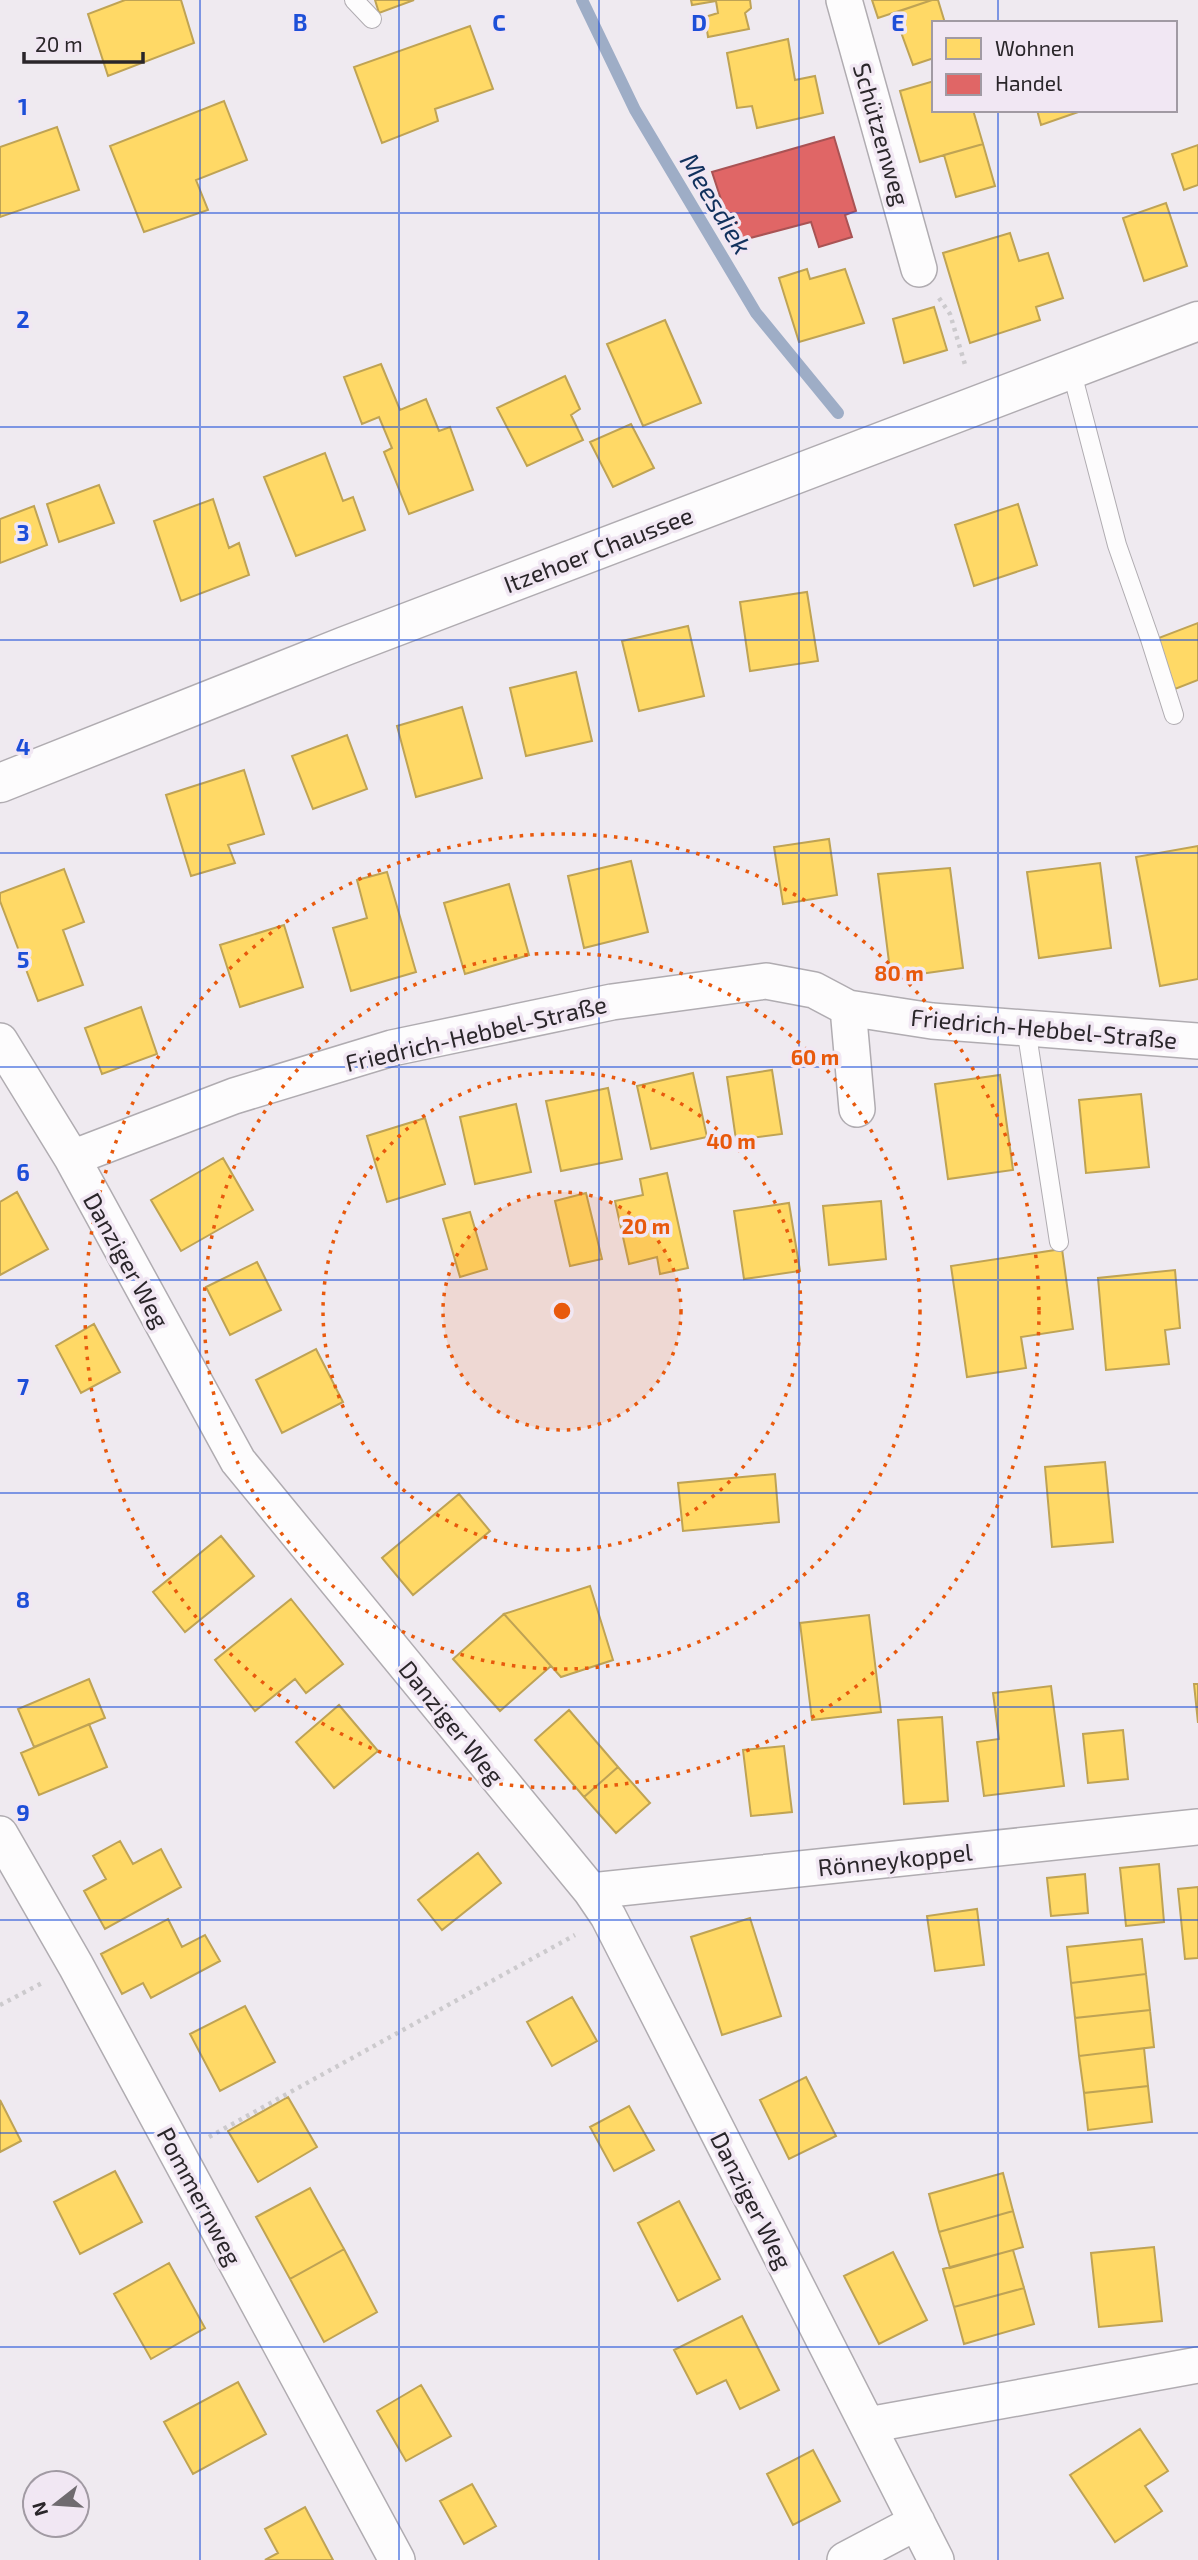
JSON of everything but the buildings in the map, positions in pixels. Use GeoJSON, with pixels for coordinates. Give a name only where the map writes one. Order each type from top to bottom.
{"type":"FeatureCollection","features":[{"type":"Feature","properties":{"kind":"street","name":"Schützenweg"},"geometry":{"type":"LineString","coordinates":[[844,0],[919,269]]}},
{"type":"Feature","properties":{"kind":"street","name":"Itzehoer Chaussee"},"geometry":{"type":"LineString","coordinates":[[0,783],[345,646],[1198,321]]}},
{"type":"Feature","properties":{"kind":"street","name":"Friedrich-Hebbel-Straße"},"geometry":{"type":"LineString","coordinates":[[72,1158],[234,1096],[392,1048],[612,1002],[766,981],[814,990],[848,1008],[932,1021],[1198,1041]]}},
{"type":"Feature","properties":{"kind":"street"},"geometry":{"type":"LineString","coordinates":[[848,1008],[857,1109]]}},
{"type":"Feature","properties":{"kind":"street","name":"Danziger Weg"},"geometry":{"type":"LineString","coordinates":[[0,1041],[72,1158],[238,1461],[600,1904],[936,2560]]}},
{"type":"Feature","properties":{"kind":"street","name":"Rönneykoppel"},"geometry":{"type":"LineString","coordinates":[[600,1904],[1198,1827]]}},
{"type":"Feature","properties":{"kind":"street","name":"Pommernweg"},"geometry":{"type":"LineString","coordinates":[[0,1834],[76,1966],[397,2560]]}},
{"type":"Feature","properties":{"kind":"street"},"geometry":{"type":"LineString","coordinates":[[868,2425],[1198,2365]]}},
{"type":"Feature","properties":{"kind":"street"},"geometry":{"type":"LineString","coordinates":[[845,2560],[917,2522]]}},
{"type":"Feature","properties":{"kind":"lane"},"geometry":{"type":"LineString","coordinates":[[354,0],[372,19]]}},
{"type":"Feature","properties":{"kind":"lane"},"geometry":{"type":"LineString","coordinates":[[1071,369],[1117,545],[1174,715]]}},
{"type":"Feature","properties":{"kind":"lane"},"geometry":{"type":"LineString","coordinates":[[1026,1028],[1059,1242]]}},
{"type":"Feature","properties":{"kind":"path"},"geometry":{"type":"LineString","coordinates":[[919,269],[950,314],[976,404]]}},
{"type":"Feature","properties":{"kind":"path"},"geometry":{"type":"LineString","coordinates":[[178,2154],[600,1904]]}},
{"type":"Feature","properties":{"kind":"path"},"geometry":{"type":"LineString","coordinates":[[0,2005],[76,1966]]}},
{"type":"Feature","properties":{"kind":"waterway","name":"Meesdiek"},"geometry":{"type":"LineString","coordinates":[[582,0],[635,110],[756,313],[838,413]]}}]}
